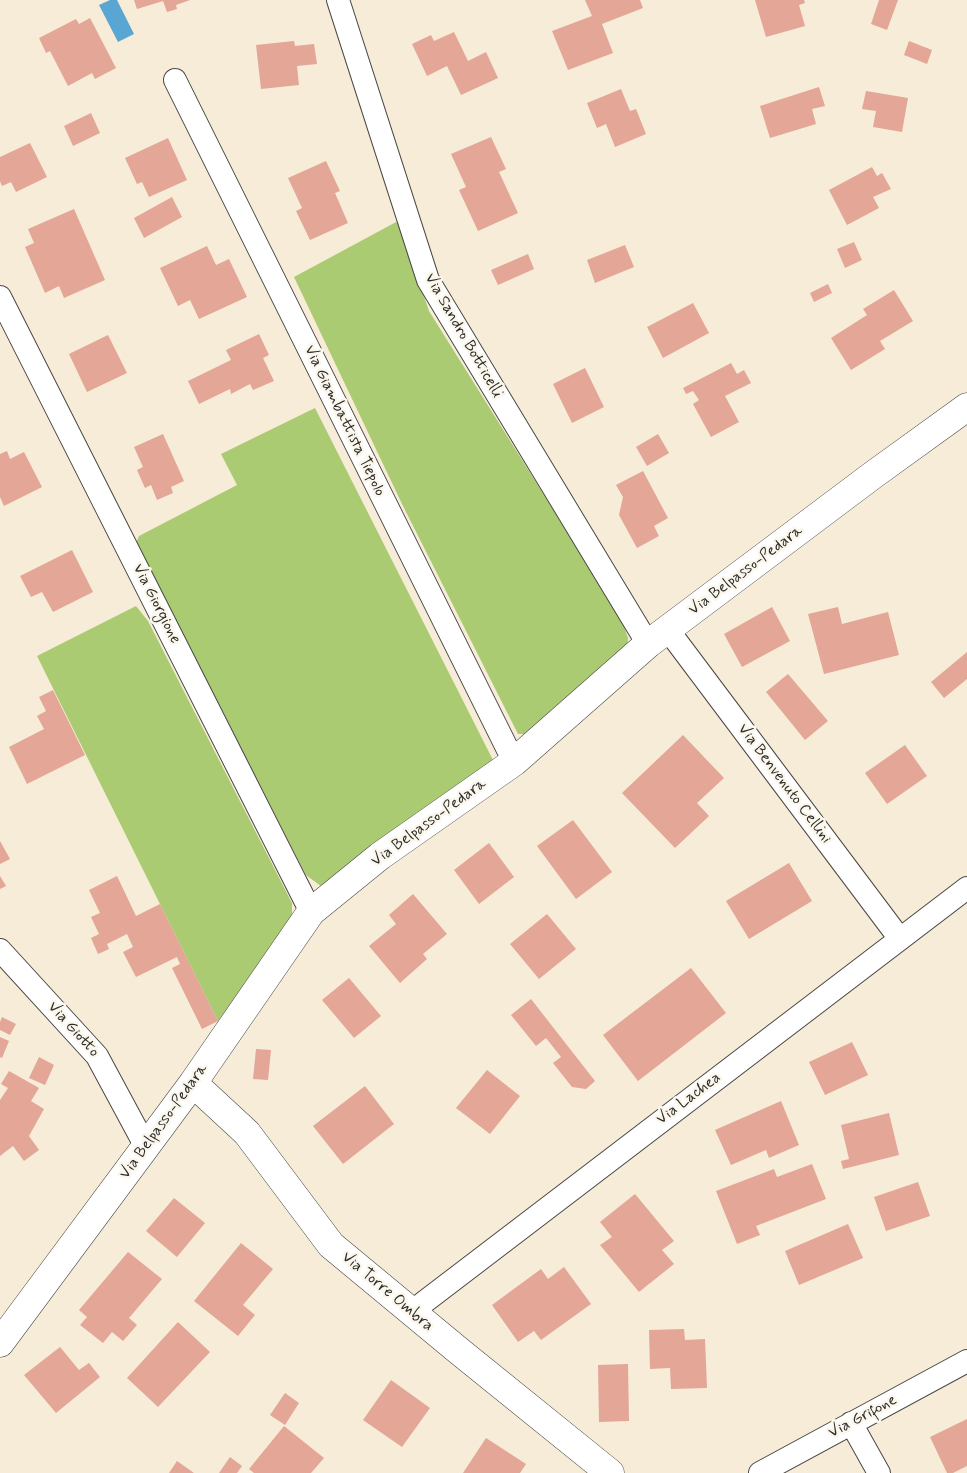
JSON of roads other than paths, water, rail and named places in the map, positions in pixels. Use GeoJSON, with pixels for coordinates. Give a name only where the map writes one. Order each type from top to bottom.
{"type":"FeatureCollection","features":[{"type":"Feature","properties":{"kind":"street","name":"Via Sandro Botticelli"},"geometry":{"type":"LineString","coordinates":[[338,0],[428,280],[658,637]]}},
{"type":"Feature","properties":{"kind":"street","name":"Via Giambattista Tiepolo"},"geometry":{"type":"LineString","coordinates":[[174,80],[514,762]]}},
{"type":"Feature","properties":{"kind":"street","name":"Via Giorgione"},"geometry":{"type":"LineString","coordinates":[[0,297],[311,912]]}},
{"type":"Feature","properties":{"kind":"street","name":"Via Belpasso-Pedara"},"geometry":{"type":"LineString","coordinates":[[0,1343],[193,1083],[311,912],[380,856],[514,762],[658,637],[873,474],[967,407]]}},
{"type":"Feature","properties":{"kind":"street","name":"Via Benvenuto Cellini"},"geometry":{"type":"LineString","coordinates":[[658,637],[900,938]]}},
{"type":"Feature","properties":{"kind":"street","name":"Via Lachea"},"geometry":{"type":"LineString","coordinates":[[412,1312],[967,888]]}},
{"type":"Feature","properties":{"kind":"street","name":"Via Giotto"},"geometry":{"type":"LineString","coordinates":[[0,950],[98,1056],[146,1147]]}},
{"type":"Feature","properties":{"kind":"street","name":"Via Torre Ombra"},"geometry":{"type":"LineString","coordinates":[[193,1083],[247,1133],[330,1245],[610,1473]]}},
{"type":"Feature","properties":{"kind":"street","name":"Via Grifone"},"geometry":{"type":"LineString","coordinates":[[760,1473],[967,1361]]}},
{"type":"Feature","properties":{"kind":"street"},"geometry":{"type":"LineString","coordinates":[[852,1424],[879,1473]]}},
{"type":"Feature","properties":{"kind":"water"},"geometry":{"type":"Polygon","coordinates":[[[110,0],[117,0],[134,34],[118,42],[99,5],[110,0]]]}}]}
